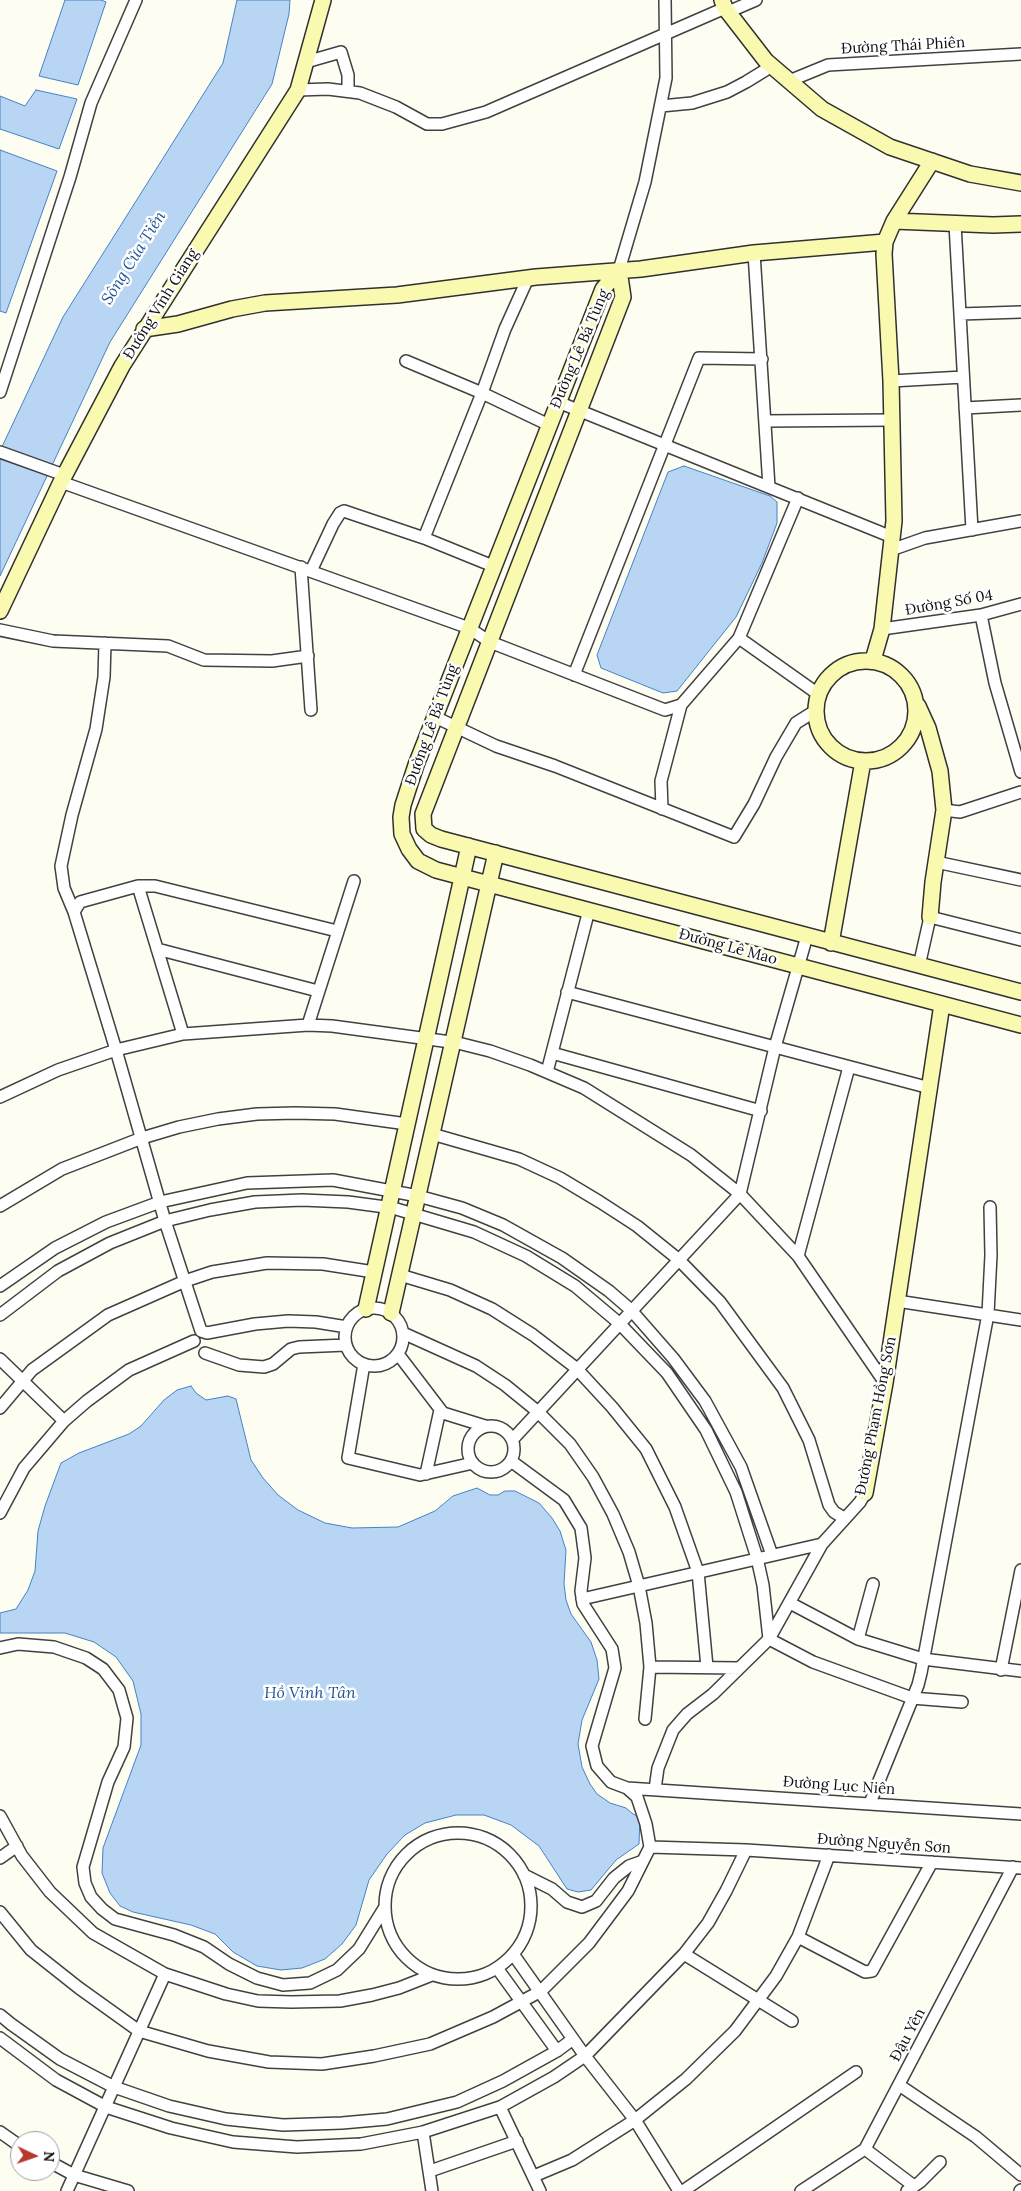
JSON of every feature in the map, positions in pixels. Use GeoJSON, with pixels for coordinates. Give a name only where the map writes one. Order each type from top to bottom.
{"type":"FeatureCollection","features":[{"type":"Feature","properties":{"kind":"street"},"geometry":{"type":"LineString","coordinates":[[0,392],[70,177],[91,103],[136,0]]}},
{"type":"Feature","properties":{"kind":"street","name":"Đường Vĩnh Giang"},"geometry":{"type":"LineString","coordinates":[[0,611],[59,476],[144,329],[298,90],[323,0]]}},
{"type":"Feature","properties":{"kind":"street"},"geometry":{"type":"LineString","coordinates":[[619,270],[645,182],[666,78],[666,0]]}},
{"type":"Feature","properties":{"kind":"street"},"geometry":{"type":"LineString","coordinates":[[298,90],[348,91],[396,107],[427,124],[442,124],[486,112],[725,7],[756,0]]}},
{"type":"Feature","properties":{"kind":"street"},"geometry":{"type":"LineString","coordinates":[[725,7],[766,61],[822,109],[890,147],[970,174],[1021,183]]}},
{"type":"Feature","properties":{"kind":"street"},"geometry":{"type":"LineString","coordinates":[[306,62],[341,52],[348,75],[348,91]]}},
{"type":"Feature","properties":{"kind":"street","name":"Đường Thái Phiên"},"geometry":{"type":"LineString","coordinates":[[790,81],[828,65],[1021,54]]}},
{"type":"Feature","properties":{"kind":"street"},"geometry":{"type":"LineString","coordinates":[[661,106],[692,103],[727,92],[772,66]]}},
{"type":"Feature","properties":{"kind":"street"},"geometry":{"type":"LineString","coordinates":[[873,660],[882,629],[894,521],[891,381],[884,254],[885,242],[894,221],[932,161]]}},
{"type":"Feature","properties":{"kind":"street"},"geometry":{"type":"LineString","coordinates":[[894,221],[955,224],[1021,224]]}},
{"type":"Feature","properties":{"kind":"street"},"geometry":{"type":"LineString","coordinates":[[955,224],[972,530]]}},
{"type":"Feature","properties":{"kind":"street"},"geometry":{"type":"LineString","coordinates":[[144,329],[178,324],[232,309],[265,303],[397,295],[528,278],[619,270],[754,253],[885,242]]}},
{"type":"Feature","properties":{"kind":"street"},"geometry":{"type":"LineString","coordinates":[[754,253],[769,487]]}},
{"type":"Feature","properties":{"kind":"street","name":"Đường Lê Bá Tùng"},"geometry":{"type":"LineString","coordinates":[[436,870],[418,860],[405,842],[401,826],[403,805],[434,717],[603,289],[619,270]]}},
{"type":"Feature","properties":{"kind":"street","name":"Đường Lê Bá Tùng"},"geometry":{"type":"LineString","coordinates":[[441,839],[431,835],[424,829],[423,814],[623,297],[619,270]]}},
{"type":"Feature","properties":{"kind":"street"},"geometry":{"type":"LineString","coordinates":[[424,538],[482,393],[505,328],[528,278]]}},
{"type":"Feature","properties":{"kind":"street"},"geometry":{"type":"LineString","coordinates":[[960,314],[1021,312]]}},
{"type":"Feature","properties":{"kind":"street"},"geometry":{"type":"LineString","coordinates":[[574,675],[699,358],[762,359]]}},
{"type":"Feature","properties":{"kind":"street"},"geometry":{"type":"LineString","coordinates":[[406,361],[482,393],[549,425]]}},
{"type":"Feature","properties":{"kind":"street"},"geometry":{"type":"LineString","coordinates":[[891,381],[963,377]]}},
{"type":"Feature","properties":{"kind":"street"},"geometry":{"type":"LineString","coordinates":[[558,402],[798,498],[892,543],[1021,521]]}},
{"type":"Feature","properties":{"kind":"street"},"geometry":{"type":"LineString","coordinates":[[965,408],[1021,405]]}},
{"type":"Feature","properties":{"kind":"street"},"geometry":{"type":"LineString","coordinates":[[765,421],[892,420]]}},
{"type":"Feature","properties":{"kind":"street"},"geometry":{"type":"LineString","coordinates":[[0,452],[306,569],[469,628],[490,642],[665,710],[681,705]]}},
{"type":"Feature","properties":{"kind":"street"},"geometry":{"type":"LineString","coordinates":[[662,809],[661,781],[681,705],[739,638],[798,498]]}},
{"type":"Feature","properties":{"kind":"street"},"geometry":{"type":"LineString","coordinates":[[311,710],[306,569],[340,513],[343,512],[424,538],[493,566]]}},
{"type":"Feature","properties":{"kind":"street","name":"Đường Số 04"},"geometry":{"type":"LineString","coordinates":[[882,629],[981,615],[1021,604]]}},
{"type":"Feature","properties":{"kind":"street"},"geometry":{"type":"LineString","coordinates":[[981,615],[995,683],[1021,772]]}},
{"type":"Feature","properties":{"kind":"street"},"geometry":{"type":"LineString","coordinates":[[0,630],[53,641],[168,646],[204,660],[272,661],[308,656]]}},
{"type":"Feature","properties":{"kind":"street"},"geometry":{"type":"LineString","coordinates":[[739,638],[818,694]]}},
{"type":"Feature","properties":{"kind":"street"},"geometry":{"type":"LineString","coordinates":[[105,643],[104,677],[96,729],[72,815],[61,866],[64,888],[74,912],[165,1221],[200,1329],[204,1333],[255,1324],[288,1321],[316,1322],[347,1327]]}},
{"type":"Feature","properties":{"kind":"street"},"geometry":{"type":"LineString","coordinates":[[916,702],[916,719],[911,734],[902,747],[889,756],[872,761],[855,761],[839,754],[826,743],[818,728],[815,711],[818,694],[827,679],[840,667],[856,661],[873,660],[888,665],[901,674],[911,687],[928,728],[940,771],[944,810],[930,917],[919,966]]}},
{"type":"Feature","properties":{"kind":"street"},"geometry":{"type":"LineString","coordinates":[[434,717],[496,746],[554,766],[734,837],[754,804],[776,757],[796,722],[815,711]]}},
{"type":"Feature","properties":{"kind":"street"},"geometry":{"type":"LineString","coordinates":[[831,943],[863,761]]}},
{"type":"Feature","properties":{"kind":"street"},"geometry":{"type":"LineString","coordinates":[[944,810],[960,812],[1021,792]]}},
{"type":"Feature","properties":{"kind":"street","name":"Đường Lê Mao"},"geometry":{"type":"LineString","coordinates":[[441,839],[1021,992]]}},
{"type":"Feature","properties":{"kind":"street"},"geometry":{"type":"LineString","coordinates":[[366,1309],[468,846]]}},
{"type":"Feature","properties":{"kind":"street"},"geometry":{"type":"LineString","coordinates":[[391,1313],[496,853]]}},
{"type":"Feature","properties":{"kind":"street"},"geometry":{"type":"LineString","coordinates":[[936,862],[1021,880]]}},
{"type":"Feature","properties":{"kind":"street","name":"Đường Lê Mao"},"geometry":{"type":"LineString","coordinates":[[436,870],[1021,1025]]}},
{"type":"Feature","properties":{"kind":"street"},"geometry":{"type":"LineString","coordinates":[[308,1025],[354,881]]}},
{"type":"Feature","properties":{"kind":"street"},"geometry":{"type":"LineString","coordinates":[[74,912],[80,902],[138,886],[164,887],[337,931]]}},
{"type":"Feature","properties":{"kind":"street"},"geometry":{"type":"LineString","coordinates":[[138,886],[183,1034]]}},
{"type":"Feature","properties":{"kind":"street"},"geometry":{"type":"LineString","coordinates":[[547,1072],[588,910]]}},
{"type":"Feature","properties":{"kind":"street"},"geometry":{"type":"LineString","coordinates":[[930,917],[1021,940]]}},
{"type":"Feature","properties":{"kind":"street"},"geometry":{"type":"LineString","coordinates":[[513,1439],[576,1368],[740,1194],[775,1047],[807,936]]}},
{"type":"Feature","properties":{"kind":"street"},"geometry":{"type":"LineString","coordinates":[[157,950],[318,991]]}},
{"type":"Feature","properties":{"kind":"street"},"geometry":{"type":"LineString","coordinates":[[568,992],[930,1088]]}},
{"type":"Feature","properties":{"kind":"street","name":"Đường Phạm Hồng Sơn"},"geometry":{"type":"LineString","coordinates":[[655,1789],[658,1768],[673,1730],[687,1714],[713,1694],[769,1639],[822,1544],[860,1502],[865,1493],[885,1383],[942,1004]]}},
{"type":"Feature","properties":{"kind":"street"},"geometry":{"type":"LineString","coordinates":[[0,1097],[58,1070],[116,1050],[183,1034],[308,1025],[357,1028],[453,1042],[490,1051],[584,1088],[691,1154],[740,1194],[798,1256],[885,1383]]}},
{"type":"Feature","properties":{"kind":"street"},"geometry":{"type":"LineString","coordinates":[[552,1053],[761,1110]]}},
{"type":"Feature","properties":{"kind":"street"},"geometry":{"type":"LineString","coordinates":[[798,1256],[849,1067]]}},
{"type":"Feature","properties":{"kind":"street"},"geometry":{"type":"LineString","coordinates":[[0,1206],[62,1169],[142,1138],[189,1125],[256,1114],[334,1114],[407,1124]]}},
{"type":"Feature","properties":{"kind":"street"},"geometry":{"type":"LineString","coordinates":[[432,1134],[519,1159],[560,1178],[637,1226],[678,1259],[720,1302],[783,1388],[809,1440],[829,1505],[834,1512],[844,1518]]}},
{"type":"Feature","properties":{"kind":"street"},"geometry":{"type":"LineString","coordinates":[[0,1286],[55,1248],[106,1222],[160,1202],[248,1183],[333,1180],[418,1196],[462,1208],[503,1225],[562,1258],[609,1291],[631,1310],[673,1358],[705,1401],[742,1467],[772,1555]]}},
{"type":"Feature","properties":{"kind":"street"},"geometry":{"type":"LineString","coordinates":[[0,1315],[58,1271],[110,1243],[165,1221],[255,1202],[302,1200],[348,1202],[389,1208],[474,1232],[526,1256],[574,1286],[619,1323],[666,1373],[706,1430],[736,1492],[757,1558],[763,1585],[769,1639],[813,1662],[912,1698],[962,1702]]}},
{"type":"Feature","properties":{"kind":"street"},"geometry":{"type":"LineString","coordinates":[[870,1803],[918,1685],[988,1314],[991,1255],[990,1207]]}},
{"type":"Feature","properties":{"kind":"street"},"geometry":{"type":"LineString","coordinates":[[0,1408],[32,1370],[108,1315],[185,1281],[221,1270],[267,1263],[324,1264],[374,1272]]}},
{"type":"Feature","properties":{"kind":"street"},"geometry":{"type":"LineString","coordinates":[[400,1275],[450,1290],[492,1309],[533,1335],[576,1368],[612,1407],[646,1450],[675,1507],[698,1572],[708,1668]]}},
{"type":"Feature","properties":{"kind":"street"},"geometry":{"type":"LineString","coordinates":[[897,1301],[1021,1320]]}},
{"type":"Feature","properties":{"kind":"street"},"geometry":{"type":"LineString","coordinates":[[375,1308],[391,1313],[397,1319],[403,1333],[402,1346],[398,1354],[383,1365],[374,1366],[364,1364],[350,1354],[346,1346],[347,1327],[358,1312],[375,1308]]}},
{"type":"Feature","properties":{"kind":"street"},"geometry":{"type":"LineString","coordinates":[[403,1333],[476,1366],[505,1385],[537,1412],[570,1444],[593,1477],[613,1514],[629,1552],[639,1586],[646,1623],[650,1667],[645,1719]]}},
{"type":"Feature","properties":{"kind":"street"},"geometry":{"type":"LineString","coordinates":[[0,1513],[24,1468],[64,1421],[87,1401],[129,1370],[194,1341]]}},
{"type":"Feature","properties":{"kind":"street"},"geometry":{"type":"LineString","coordinates":[[206,1353],[239,1365],[264,1368],[292,1349],[299,1347],[346,1346]]}},
{"type":"Feature","properties":{"kind":"street"},"geometry":{"type":"LineString","coordinates":[[398,1354],[440,1410],[485,1426],[501,1428],[513,1439],[515,1450],[511,1461],[503,1469],[492,1472],[481,1470],[473,1463],[468,1452],[469,1441],[475,1432],[485,1426]]}},
{"type":"Feature","properties":{"kind":"street"},"geometry":{"type":"LineString","coordinates":[[0,1359],[64,1421]]}},
{"type":"Feature","properties":{"kind":"street"},"geometry":{"type":"LineString","coordinates":[[364,1364],[348,1458],[426,1474],[473,1463]]}},
{"type":"Feature","properties":{"kind":"street"},"geometry":{"type":"LineString","coordinates":[[426,1474],[440,1410]]}},
{"type":"Feature","properties":{"kind":"street"},"geometry":{"type":"LineString","coordinates":[[0,1912],[31,1950],[79,1988],[140,2031],[208,2051],[270,2062],[322,2064],[374,2056],[430,2044],[493,2018],[541,1992],[589,1943],[628,1891],[650,1847],[646,1824],[637,1797],[627,1788],[611,1782],[597,1766],[592,1746],[616,1668],[612,1649],[582,1599],[581,1591],[585,1558],[581,1528],[564,1500],[511,1461]]}},
{"type":"Feature","properties":{"kind":"street"},"geometry":{"type":"LineString","coordinates":[[582,1599],[822,1544]]}},
{"type":"Feature","properties":{"kind":"street"},"geometry":{"type":"LineString","coordinates":[[1001,1670],[1019,1600],[1021,1570]]}},
{"type":"Feature","properties":{"kind":"street"},"geometry":{"type":"LineString","coordinates":[[858,1638],[873,1584]]}},
{"type":"Feature","properties":{"kind":"street"},"geometry":{"type":"LineString","coordinates":[[790,1603],[858,1638],[923,1659],[1021,1671]]}},
{"type":"Feature","properties":{"kind":"street"},"geometry":{"type":"LineString","coordinates":[[0,1648],[18,1644],[54,1647],[78,1656],[103,1669],[120,1690],[127,1718],[124,1746],[108,1782],[83,1866],[85,1883],[91,1897],[115,1919],[174,1935],[204,1947],[229,1964],[257,1978],[283,1985],[310,1983],[337,1970],[359,1949],[385,1907]]}},
{"type":"Feature","properties":{"kind":"street"},"geometry":{"type":"LineString","coordinates":[[650,1667],[739,1668]]}},
{"type":"Feature","properties":{"kind":"street","name":"Đường Lục Niên"},"geometry":{"type":"LineString","coordinates":[[627,1788],[1021,1814]]}},
{"type":"Feature","properties":{"kind":"street"},"geometry":{"type":"LineString","coordinates":[[0,1816],[17,1846],[50,1892],[92,1933],[165,1974],[226,1994],[258,2001],[291,2002],[340,2002],[399,1988],[432,1975]]}},
{"type":"Feature","properties":{"kind":"street"},"geometry":{"type":"LineString","coordinates":[[467,1834],[497,1844],[512,1858],[524,1876],[530,1895],[530,1916],[524,1936],[513,1954],[498,1968],[469,1979],[448,1979],[432,1975],[410,1962],[397,1946],[388,1928],[385,1907],[389,1881],[402,1859],[418,1845],[442,1835],[467,1834]]}},
{"type":"Feature","properties":{"kind":"street"},"geometry":{"type":"LineString","coordinates":[[0,1858],[17,1846]]}},
{"type":"Feature","properties":{"kind":"street","name":"Đường Nguyễn Sơn"},"geometry":{"type":"LineString","coordinates":[[650,1847],[746,1850],[1017,1868]]}},
{"type":"Feature","properties":{"kind":"street"},"geometry":{"type":"LineString","coordinates":[[0,2038],[56,2080],[106,2107],[171,2128],[233,2142],[297,2147],[361,2144],[423,2132],[500,2107],[554,2077],[585,2056],[684,1954],[708,1923],[746,1850]]}},
{"type":"Feature","properties":{"kind":"street"},"geometry":{"type":"LineString","coordinates":[[534,2176],[572,2160],[635,2120],[674,2090],[735,2031],[776,1976],[798,1938],[828,1855]]}},
{"type":"Feature","properties":{"kind":"street"},"geometry":{"type":"LineString","coordinates":[[524,1876],[552,1890],[567,1902],[582,1906],[596,1901],[614,1878],[629,1866],[644,1861]]}},
{"type":"Feature","properties":{"kind":"street"},"geometry":{"type":"LineString","coordinates":[[798,1938],[865,1972],[872,1971],[932,1862]]}},
{"type":"Feature","properties":{"kind":"street","name":"Đậu Yên"},"geometry":{"type":"LineString","coordinates":[[801,2191],[865,2149],[1017,1868]]}},
{"type":"Feature","properties":{"kind":"street"},"geometry":{"type":"LineString","coordinates":[[513,1954],[585,2056],[635,2120],[681,2191],[856,2072]]}},
{"type":"Feature","properties":{"kind":"street"},"geometry":{"type":"LineString","coordinates":[[684,1954],[792,2021]]}},
{"type":"Feature","properties":{"kind":"street"},"geometry":{"type":"LineString","coordinates":[[498,1968],[557,2051]]}},
{"type":"Feature","properties":{"kind":"street"},"geometry":{"type":"LineString","coordinates":[[67,2191],[165,1974]]}},
{"type":"Feature","properties":{"kind":"street"},"geometry":{"type":"LineString","coordinates":[[0,2015],[60,2059],[114,2087],[169,2106],[226,2119],[284,2125],[342,2123],[392,2118],[457,2102],[503,2081],[557,2051],[573,2039]]}},
{"type":"Feature","properties":{"kind":"street"},"geometry":{"type":"LineString","coordinates":[[899,2085],[976,2137],[1021,2175]]}},
{"type":"Feature","properties":{"kind":"street"},"geometry":{"type":"LineString","coordinates":[[500,2107],[540,2191]]}},
{"type":"Feature","properties":{"kind":"street"},"geometry":{"type":"LineString","coordinates":[[392,2118],[395,2137]]}},
{"type":"Feature","properties":{"kind":"street"},"geometry":{"type":"LineString","coordinates":[[423,2132],[432,2191]]}},
{"type":"Feature","properties":{"kind":"street"},"geometry":{"type":"LineString","coordinates":[[430,2171],[517,2141]]}},
{"type":"Feature","properties":{"kind":"street"},"geometry":{"type":"LineString","coordinates":[[865,2149],[911,2188],[940,2162]]}},
{"type":"Feature","properties":{"kind":"street"},"geometry":{"type":"LineString","coordinates":[[60,2167],[74,2175],[128,2191]]}},
{"type":"Feature","properties":{"kind":"water"},"geometry":{"type":"Polygon","coordinates":[[[65,0],[101,0],[106,2],[78,85],[39,76],[65,0]]]}},
{"type":"Feature","properties":{"kind":"water","name":"Sông Cửa Tiền"},"geometry":{"type":"Polygon","coordinates":[[[237,0],[290,0],[289,14],[272,84],[110,342],[0,576],[0,451],[63,317],[223,63],[237,0]]]}},
{"type":"Feature","properties":{"kind":"water"},"geometry":{"type":"Polygon","coordinates":[[[36,90],[77,99],[59,149],[0,129],[0,96],[25,106],[36,90]]]}},
{"type":"Feature","properties":{"kind":"water"},"geometry":{"type":"Polygon","coordinates":[[[0,150],[57,171],[6,313],[0,311],[0,150]]]}},
{"type":"Feature","properties":{"kind":"water"},"geometry":{"type":"Polygon","coordinates":[[[684,466],[770,496],[777,502],[777,523],[762,563],[736,617],[677,691],[663,693],[601,668],[597,655],[668,472],[684,466]]]}},
{"type":"Feature","properties":{"kind":"water","name":"Hồ Vinh Tân"},"geometry":{"type":"Polygon","coordinates":[[[191,1386],[196,1393],[206,1400],[228,1396],[236,1399],[251,1460],[263,1478],[278,1495],[298,1510],[325,1523],[352,1528],[398,1527],[435,1511],[453,1496],[477,1488],[490,1495],[498,1495],[505,1491],[515,1491],[539,1503],[552,1518],[560,1531],[566,1550],[564,1584],[566,1600],[571,1614],[591,1642],[597,1660],[599,1679],[582,1720],[578,1744],[582,1767],[597,1794],[610,1803],[626,1808],[640,1817],[639,1844],[616,1860],[591,1890],[578,1892],[567,1889],[539,1846],[511,1825],[484,1815],[456,1815],[425,1823],[405,1835],[387,1854],[369,1880],[356,1925],[342,1944],[325,1959],[302,1968],[281,1970],[257,1966],[233,1952],[215,1934],[191,1925],[133,1912],[120,1906],[110,1893],[102,1873],[103,1848],[141,1745],[141,1714],[133,1681],[116,1657],[94,1642],[65,1633],[0,1633],[0,1613],[16,1609],[28,1590],[35,1571],[38,1531],[61,1463],[79,1453],[129,1434],[141,1426],[164,1400],[177,1390],[191,1386]]]}}]}
